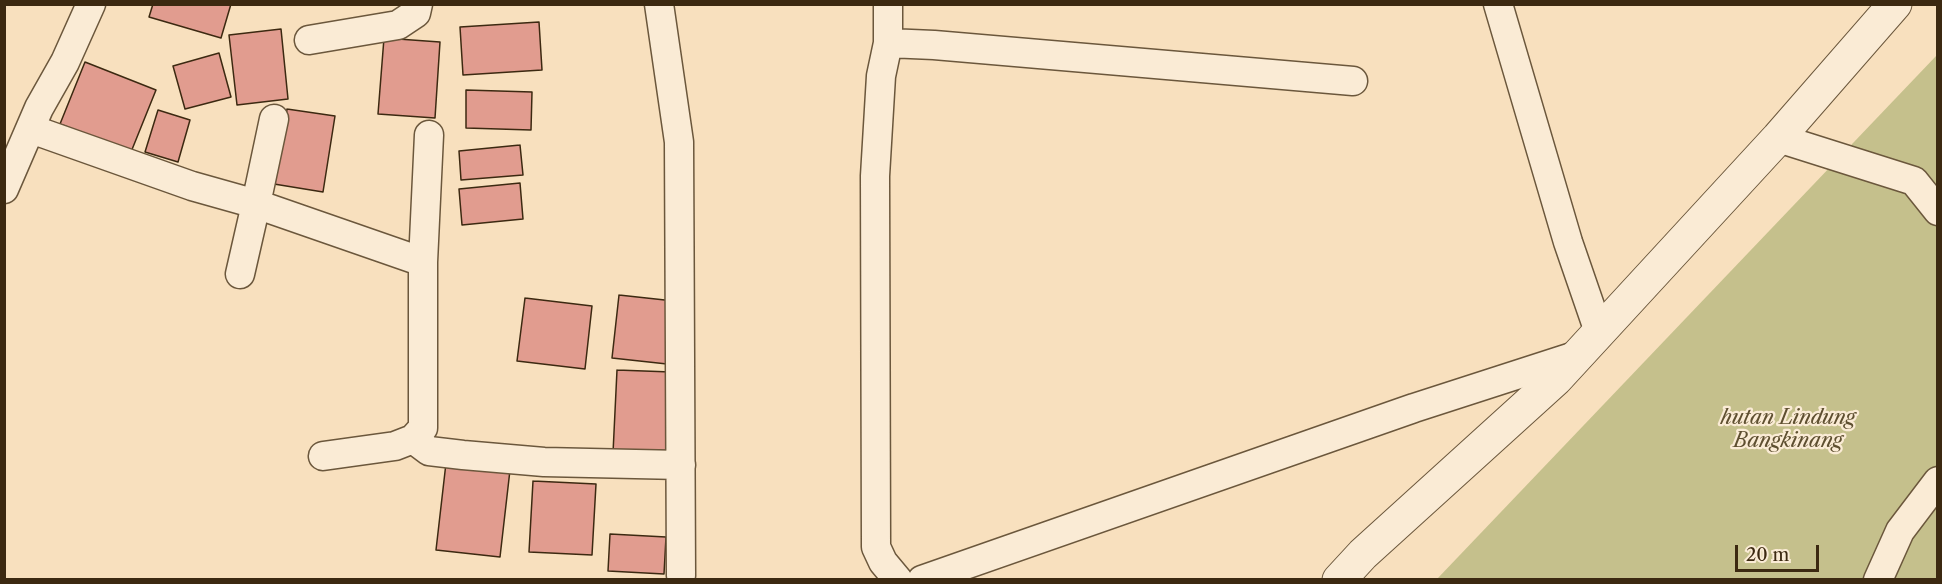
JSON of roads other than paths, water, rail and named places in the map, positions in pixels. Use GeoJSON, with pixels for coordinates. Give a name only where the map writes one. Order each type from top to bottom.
{"type":"FeatureCollection","features":[{"type":"Feature","properties":{"kind":"street"},"geometry":{"type":"LineString","coordinates":[[4,189],[39,108],[65,62],[91,4]]}},
{"type":"Feature","properties":{"kind":"street"},"geometry":{"type":"LineString","coordinates":[[309,40],[398,25],[416,13],[418,4]]}},
{"type":"Feature","properties":{"kind":"street"},"geometry":{"type":"LineString","coordinates":[[659,4],[679,142],[681,576]]}},
{"type":"Feature","properties":{"kind":"street"},"geometry":{"type":"LineString","coordinates":[[888,4],[888,43],[881,76],[874,176],[876,547],[883,562],[898,579]]}},
{"type":"Feature","properties":{"kind":"street"},"geometry":{"type":"LineString","coordinates":[[1498,4],[1568,243],[1599,332]]}},
{"type":"Feature","properties":{"kind":"street"},"geometry":{"type":"LineString","coordinates":[[1339,579],[1363,554],[1556,379],[1778,138],[1895,4]]}},
{"type":"Feature","properties":{"kind":"street"},"geometry":{"type":"LineString","coordinates":[[888,43],[1353,81]]}},
{"type":"Feature","properties":{"kind":"street"},"geometry":{"type":"LineString","coordinates":[[240,274],[274,119]]}},
{"type":"Feature","properties":{"kind":"street"},"geometry":{"type":"LineString","coordinates":[[31,129],[192,186],[256,204],[423,262]]}},
{"type":"Feature","properties":{"kind":"street"},"geometry":{"type":"LineString","coordinates":[[323,456],[395,446],[413,440],[423,428],[423,262],[429,135]]}},
{"type":"Feature","properties":{"kind":"street"},"geometry":{"type":"LineString","coordinates":[[1778,138],[1914,181],[1938,211]]}},
{"type":"Feature","properties":{"kind":"street"},"geometry":{"type":"LineString","coordinates":[[922,579],[1414,408],[1575,356]]}},
{"type":"Feature","properties":{"kind":"street"},"geometry":{"type":"LineString","coordinates":[[413,440],[429,451],[463,455],[544,462],[681,465]]}},
{"type":"Feature","properties":{"kind":"street"},"geometry":{"type":"LineString","coordinates":[[1878,579],[1900,531],[1938,481]]}},
{"type":"Feature","properties":{"kind":"park label","name":"hutan Lindung Bangkinang"},"geometry":{"type":"Point","coordinates":[1788,430]}}]}
